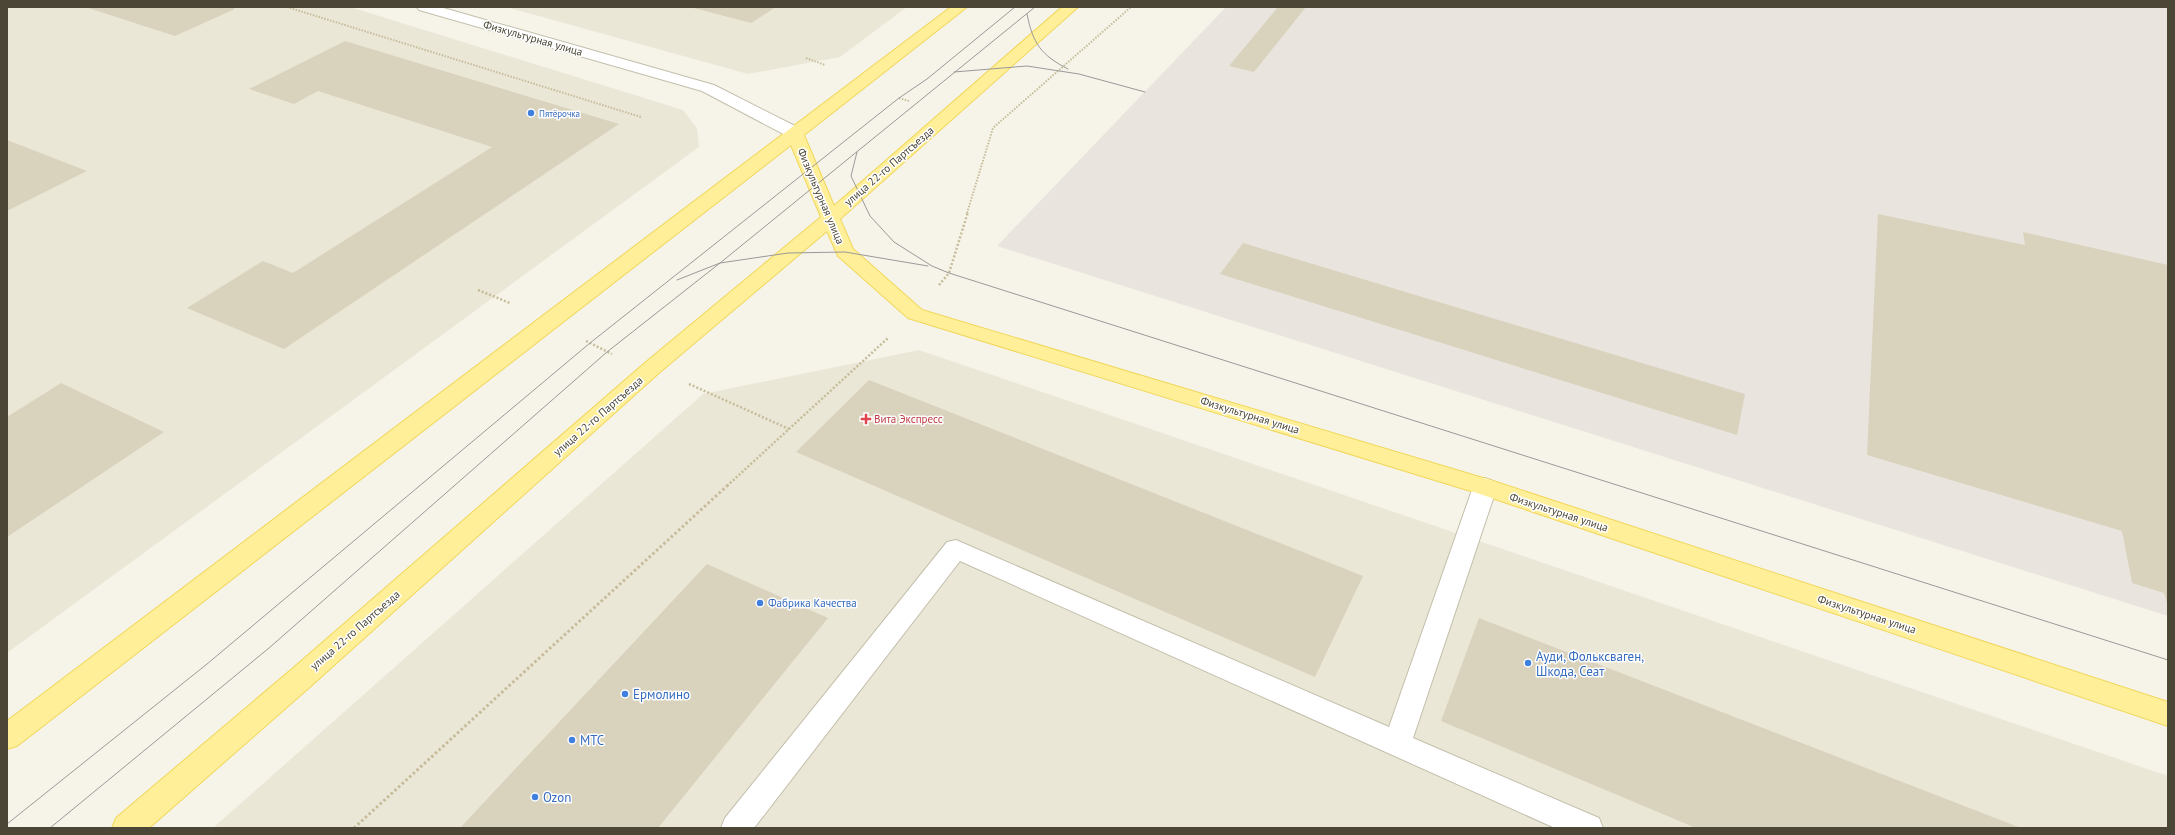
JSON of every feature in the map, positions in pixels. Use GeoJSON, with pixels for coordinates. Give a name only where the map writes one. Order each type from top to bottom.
{"type":"FeatureCollection","features":[{"type":"Feature","properties":{"kind":"main road"},"geometry":{"type":"LineString","coordinates":[[7,737],[960,7]]}},
{"type":"Feature","properties":{"kind":"main road","name":"улица 22-го Партсъезда"},"geometry":{"type":"LineString","coordinates":[[127,828],[302,677],[653,367],[830,219],[1071,7]]}},
{"type":"Feature","properties":{"kind":"main road","name":"Физкультурная улица"},"geometry":{"type":"LineString","coordinates":[[795,133],[845,252],[915,314],[1485,487],[2168,714]]}},
{"type":"Feature","properties":{"kind":"street","name":"Физкультурная улица"},"geometry":{"type":"LineString","coordinates":[[424,7],[708,88],[795,133]]}},
{"type":"Feature","properties":{"kind":"street"},"geometry":{"type":"LineString","coordinates":[[1397,744],[1485,487]]}},
{"type":"Feature","properties":{"kind":"street"},"geometry":{"type":"LineString","coordinates":[[736,828],[956,549],[1588,828]]}},
{"type":"Feature","properties":{"kind":"path"},"geometry":{"type":"LineString","coordinates":[[287,7],[641,117]]}},
{"type":"Feature","properties":{"kind":"path"},"geometry":{"type":"LineString","coordinates":[[354,828],[915,314],[949,273],[994,128],[1131,7]]}},
{"type":"Feature","properties":{"kind":"shaded area"},"geometry":{"type":"Polygon","coordinates":[[[7,7],[350,7],[683,110],[697,128],[699,147],[7,653],[7,7]]]}},
{"type":"Feature","properties":{"kind":"shaded area"},"geometry":{"type":"Polygon","coordinates":[[[506,7],[907,7],[840,57],[748,74],[506,7]]]}},
{"type":"Feature","properties":{"kind":"shaded area"},"geometry":{"type":"Polygon","coordinates":[[[1226,7],[2168,7],[2168,616],[997,246],[1226,7]]]}},
{"type":"Feature","properties":{"kind":"shaded area"},"geometry":{"type":"Polygon","coordinates":[[[919,350],[2168,776],[2168,828],[213,828],[703,394],[919,350]]]}},
{"type":"Feature","properties":{"kind":"building"},"geometry":{"type":"Polygon","coordinates":[[[85,7],[230,7],[235,9],[175,36],[85,7]]]}},
{"type":"Feature","properties":{"kind":"building"},"geometry":{"type":"Polygon","coordinates":[[[690,7],[776,7],[751,23],[690,7]]]}},
{"type":"Feature","properties":{"kind":"building"},"geometry":{"type":"Polygon","coordinates":[[[1278,7],[1306,7],[1254,72],[1229,66],[1278,7]]]}},
{"type":"Feature","properties":{"kind":"building"},"geometry":{"type":"Polygon","coordinates":[[[345,41],[619,124],[284,349],[187,308],[263,261],[293,273],[492,147],[318,91],[294,104],[249,89],[345,41]]]}},
{"type":"Feature","properties":{"kind":"building"},"geometry":{"type":"Polygon","coordinates":[[[7,140],[87,171],[7,211],[7,140]]]}},
{"type":"Feature","properties":{"kind":"building"},"geometry":{"type":"Polygon","coordinates":[[[1878,214],[2025,245],[2023,232],[2168,265],[2168,606],[2164,593],[2132,583],[2122,531],[1867,455],[1878,214]]]}},
{"type":"Feature","properties":{"kind":"building"},"geometry":{"type":"Polygon","coordinates":[[[1243,243],[1745,394],[1737,435],[1220,274],[1243,243]]]}},
{"type":"Feature","properties":{"kind":"building"},"geometry":{"type":"Polygon","coordinates":[[[869,380],[1363,576],[1315,677],[796,452],[869,380]]]}},
{"type":"Feature","properties":{"kind":"building"},"geometry":{"type":"Polygon","coordinates":[[[61,383],[164,432],[7,537],[7,417],[61,383]]]}},
{"type":"Feature","properties":{"kind":"building"},"geometry":{"type":"Polygon","coordinates":[[[707,564],[828,618],[658,828],[460,828],[707,564]]]}},
{"type":"Feature","properties":{"kind":"building"},"geometry":{"type":"Polygon","coordinates":[[[1479,618],[2021,828],[1696,828],[1441,721],[1479,618]]]}},
{"type":"Feature","properties":{"kind":"tram line"},"geometry":{"type":"LineString","coordinates":[[7,824],[207,664],[590,343],[899,98],[927,79],[1015,7]]}},
{"type":"Feature","properties":{"kind":"tram line"},"geometry":{"type":"LineString","coordinates":[[955,72],[1035,7]]}},
{"type":"Feature","properties":{"kind":"tram line"},"geometry":{"type":"LineString","coordinates":[[1027,14],[1035,41],[1040,48],[1051,59],[1068,69]]}},
{"type":"Feature","properties":{"kind":"tram line"},"geometry":{"type":"LineString","coordinates":[[955,72],[1027,66],[1079,74],[1145,92]]}},
{"type":"Feature","properties":{"kind":"tram line"},"geometry":{"type":"LineString","coordinates":[[720,263],[955,72]]}},
{"type":"Feature","properties":{"kind":"tram line"},"geometry":{"type":"LineString","coordinates":[[857,152],[851,176],[870,216],[894,242],[932,266],[949,273],[2168,660]]}},
{"type":"Feature","properties":{"kind":"tram line"},"geometry":{"type":"LineString","coordinates":[[720,263],[788,253],[845,252],[928,266]]}},
{"type":"Feature","properties":{"kind":"tram line"},"geometry":{"type":"LineString","coordinates":[[50,828],[269,648],[607,352],[720,263]]}},
{"type":"Feature","properties":{"kind":"tram line"},"geometry":{"type":"LineString","coordinates":[[677,280],[720,263]]}},
{"type":"Feature","properties":{"kind":"place","name":"Пятёрочка"},"geometry":{"type":"Point","coordinates":[531,113]}},
{"type":"Feature","properties":{"kind":"place","name":"Вита Экспресс"},"geometry":{"type":"Point","coordinates":[866,419]}},
{"type":"Feature","properties":{"kind":"place","name":"Фабрика Качества"},"geometry":{"type":"Point","coordinates":[760,603]}},
{"type":"Feature","properties":{"kind":"place","name":"Ауди, Фольксваген, Шкода, Сеат"},"geometry":{"type":"Point","coordinates":[1528,663]}},
{"type":"Feature","properties":{"kind":"place","name":"Ермолино"},"geometry":{"type":"Point","coordinates":[625,694]}},
{"type":"Feature","properties":{"kind":"place","name":"МТС"},"geometry":{"type":"Point","coordinates":[572,740]}},
{"type":"Feature","properties":{"kind":"place","name":"Ozon"},"geometry":{"type":"Point","coordinates":[535,797]}}]}
